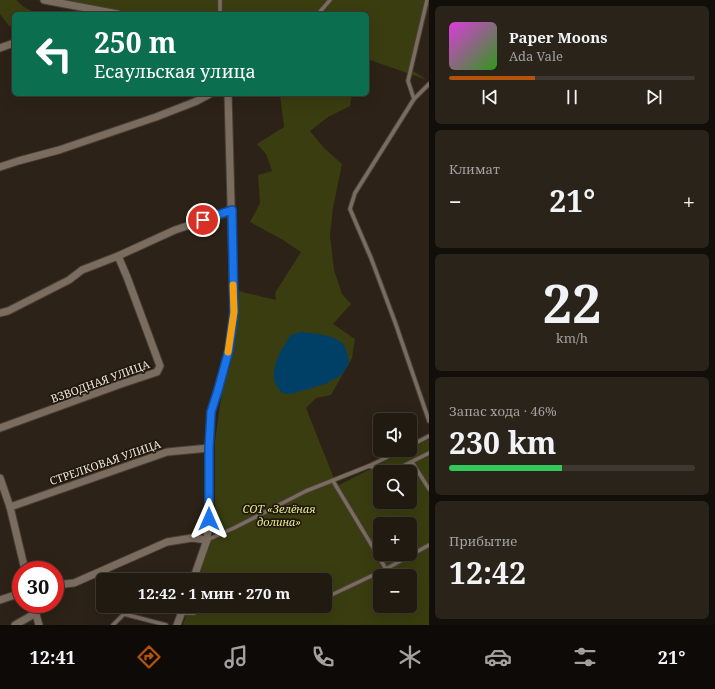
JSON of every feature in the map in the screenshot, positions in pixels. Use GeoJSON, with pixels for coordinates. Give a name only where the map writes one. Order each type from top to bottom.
{"type":"FeatureCollection","features":[{"type":"Feature","properties":{"kind":"street"},"geometry":{"type":"LineString","coordinates":[[44,0],[107,12]]}},
{"type":"Feature","properties":{"kind":"street"},"geometry":{"type":"LineString","coordinates":[[0,48],[12,44]]}},
{"type":"Feature","properties":{"kind":"street"},"geometry":{"type":"LineString","coordinates":[[0,168],[18,161],[59,150],[156,117],[206,96]]}},
{"type":"Feature","properties":{"kind":"street"},"geometry":{"type":"LineString","coordinates":[[195,573],[207,540],[209,519],[209,448],[211,412],[229,350],[234,312],[228,96]]}},
{"type":"Feature","properties":{"kind":"street"},"geometry":{"type":"LineString","coordinates":[[0,313],[8,311],[69,280],[82,270],[118,256],[175,230],[232,210]]}},
{"type":"Feature","properties":{"kind":"street","name":"ВЗВОДНАЯ УЛИЦА"},"geometry":{"type":"LineString","coordinates":[[0,428],[157,372],[160,366],[118,256]]}},
{"type":"Feature","properties":{"kind":"street","name":"СТРЕЛКОВАЯ УЛИЦА"},"geometry":{"type":"LineString","coordinates":[[10,507],[167,452],[209,448]]}},
{"type":"Feature","properties":{"kind":"street"},"geometry":{"type":"LineString","coordinates":[[0,478],[10,507],[23,561]]}},
{"type":"Feature","properties":{"kind":"street"},"geometry":{"type":"LineString","coordinates":[[64,584],[74,583],[167,542],[192,538],[207,540]]}},
{"type":"Feature","properties":{"kind":"street"},"geometry":{"type":"LineString","coordinates":[[0,600],[12,596]]}},
{"type":"Feature","properties":{"kind":"street"},"geometry":{"type":"LineString","coordinates":[[15,625],[36,613],[39,625]]}},
{"type":"Feature","properties":{"kind":"street"},"geometry":{"type":"LineString","coordinates":[[177,625],[181,613]]}},
{"type":"Feature","properties":{"kind":"lane"},"geometry":{"type":"LineString","coordinates":[[220,0],[220,12]]}},
{"type":"Feature","properties":{"kind":"lane"},"geometry":{"type":"LineString","coordinates":[[320,12],[330,0]]}},
{"type":"Feature","properties":{"kind":"lane"},"geometry":{"type":"LineString","coordinates":[[414,99],[408,81],[428,0]]}},
{"type":"Feature","properties":{"kind":"lane"},"geometry":{"type":"LineString","coordinates":[[429,84],[414,99],[355,193],[350,209],[395,322],[429,421]]}},
{"type":"Feature","properties":{"kind":"lane"},"geometry":{"type":"LineString","coordinates":[[417,442],[429,436]]}},
{"type":"Feature","properties":{"kind":"lane"},"geometry":{"type":"LineString","coordinates":[[405,465],[429,453]]}},
{"type":"Feature","properties":{"kind":"lane"},"geometry":{"type":"LineString","coordinates":[[207,540],[234,528],[306,491],[388,457]]}},
{"type":"Feature","properties":{"kind":"lane"},"geometry":{"type":"LineString","coordinates":[[412,462],[429,489]]}},
{"type":"Feature","properties":{"kind":"lane"},"geometry":{"type":"LineString","coordinates":[[369,466],[373,467]]}},
{"type":"Feature","properties":{"kind":"lane"},"geometry":{"type":"LineString","coordinates":[[333,481],[385,569]]}},
{"type":"Feature","properties":{"kind":"lane"},"geometry":{"type":"LineString","coordinates":[[388,569],[428,546],[429,552]]}},
{"type":"Feature","properties":{"kind":"lane"},"geometry":{"type":"LineString","coordinates":[[332,595],[373,576]]}},
{"type":"Feature","properties":{"kind":"lane"},"geometry":{"type":"LineString","coordinates":[[113,625],[124,614],[166,625]]}},
{"type":"Feature","properties":{"kind":"green space"},"geometry":{"type":"Polygon","coordinates":[[[0,0],[16,0],[24,7],[34,12],[12,12],[12,27],[9,26],[0,14],[0,0]]]}},
{"type":"Feature","properties":{"kind":"green space"},"geometry":{"type":"Polygon","coordinates":[[[65,0],[429,0],[429,6],[412,70],[427,80],[369,60],[369,12],[103,12],[65,0]]]}},
{"type":"Feature","properties":{"kind":"green space","name":"СОТ «Зелёная долина»"},"geometry":{"type":"Polygon","coordinates":[[[280,96],[352,96],[350,106],[328,117],[310,131],[324,148],[342,164],[333,208],[330,235],[334,270],[342,294],[351,304],[333,324],[355,339],[352,358],[331,395],[316,398],[306,408],[337,486],[373,468],[373,509],[417,509],[417,465],[378,465],[394,457],[417,457],[417,445],[429,439],[429,625],[183,625],[187,613],[332,613],[332,573],[200,573],[215,528],[215,441],[222,392],[234,351],[239,291],[276,300],[275,293],[301,252],[283,240],[250,222],[260,203],[258,175],[272,171],[266,154],[257,144],[284,127],[280,96]]]}},
{"type":"Feature","properties":{"kind":"water"},"geometry":{"type":"Polygon","coordinates":[[[301,332],[324,335],[340,341],[343,344],[349,363],[342,375],[325,384],[291,394],[282,393],[276,385],[274,379],[275,365],[280,352],[291,335],[301,332]]]}},
{"type":"Feature","properties":{"kind":"slow traffic"},"geometry":{"type":"LineString","coordinates":[[228,352],[234,312],[233,285]]}},
{"type":"Feature","properties":{"kind":"route"},"geometry":{"type":"LineString","coordinates":[[203,220],[232,210],[234,312],[229,350],[211,412],[209,448],[209,519]]}}]}
